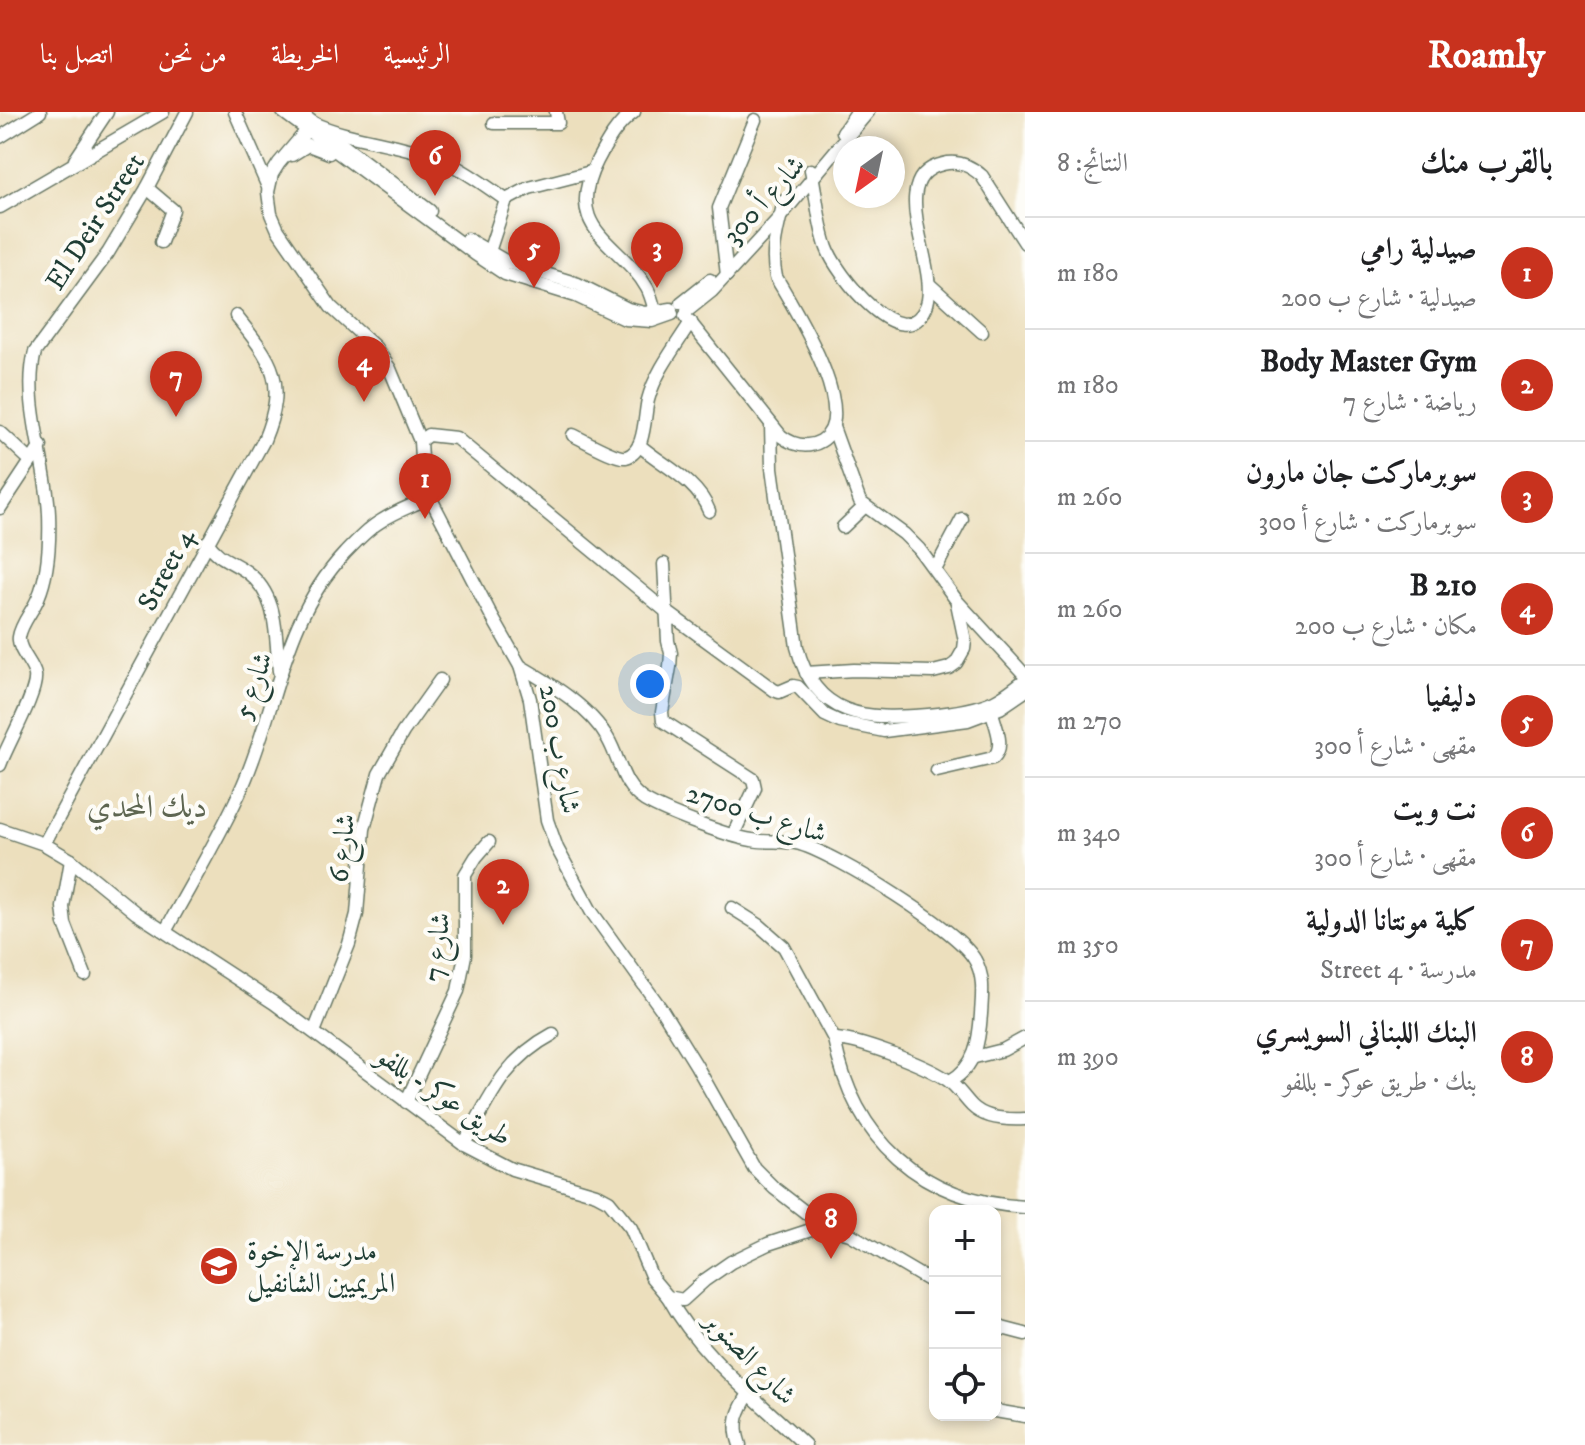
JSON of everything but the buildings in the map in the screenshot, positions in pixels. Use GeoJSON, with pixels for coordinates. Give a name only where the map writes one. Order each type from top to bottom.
{"type":"FeatureCollection","features":[{"type":"Feature","properties":{"kind":"street"},"geometry":{"type":"LineString","coordinates":[[0,137],[40,112]]}},
{"type":"Feature","properties":{"kind":"street"},"geometry":{"type":"LineString","coordinates":[[73,163],[107,112]]}},
{"type":"Feature","properties":{"kind":"street"},"geometry":{"type":"LineString","coordinates":[[0,207],[163,112]]}},
{"type":"Feature","properties":{"kind":"street","name":"El Deir Street"},"geometry":{"type":"LineString","coordinates":[[0,765],[35,690],[35,674],[19,637],[39,596],[50,543],[47,483],[33,403],[32,363],[35,352],[95,272],[147,188],[187,112]]}},
{"type":"Feature","properties":{"kind":"street","name":"شارع ب 200"},"geometry":{"type":"LineString","coordinates":[[235,112],[268,187],[269,206],[278,230],[337,314],[385,359],[420,441],[422,476],[430,497],[520,666],[530,699],[547,820],[578,889],[662,1010],[760,1176],[823,1226]]}},
{"type":"Feature","properties":{"kind":"street"},"geometry":{"type":"LineString","coordinates":[[283,112],[310,126],[487,257]]}},
{"type":"Feature","properties":{"kind":"street"},"geometry":{"type":"LineString","coordinates":[[299,112],[349,161],[487,257],[520,267],[550,282],[578,284],[616,309],[625,319],[643,322],[681,313]]}},
{"type":"Feature","properties":{"kind":"street"},"geometry":{"type":"LineString","coordinates":[[494,123],[557,123],[556,112]]}},
{"type":"Feature","properties":{"kind":"street"},"geometry":{"type":"LineString","coordinates":[[634,112],[619,124],[591,172],[587,192],[588,212],[596,231],[647,287],[655,311]]}},
{"type":"Feature","properties":{"kind":"street","name":"شارع أ 300"},"geometry":{"type":"LineString","coordinates":[[639,445],[648,399],[681,313],[780,217],[857,112]]}},
{"type":"Feature","properties":{"kind":"street","name":"شارع أ 300"},"geometry":{"type":"LineString","coordinates":[[726,270],[784,201],[868,112]]}},
{"type":"Feature","properties":{"kind":"street"},"geometry":{"type":"LineString","coordinates":[[726,270],[719,208],[755,120]]}},
{"type":"Feature","properties":{"kind":"street"},"geometry":{"type":"LineString","coordinates":[[268,187],[274,170],[310,126]]}},
{"type":"Feature","properties":{"kind":"street"},"geometry":{"type":"LineString","coordinates":[[310,126],[440,159],[475,177],[506,200]]}},
{"type":"Feature","properties":{"kind":"street"},"geometry":{"type":"LineString","coordinates":[[274,170],[308,145],[349,161]]}},
{"type":"Feature","properties":{"kind":"street"},"geometry":{"type":"LineString","coordinates":[[812,174],[826,246],[832,261],[847,283],[880,314],[894,322],[910,322],[927,304],[929,284],[914,194],[922,177],[938,165],[957,162],[975,169],[1025,243]]}},
{"type":"Feature","properties":{"kind":"street"},"geometry":{"type":"LineString","coordinates":[[487,257],[506,200],[529,188],[591,172]]}},
{"type":"Feature","properties":{"kind":"street"},"geometry":{"type":"LineString","coordinates":[[147,188],[173,210],[161,242]]}},
{"type":"Feature","properties":{"kind":"street"},"geometry":{"type":"LineString","coordinates":[[420,441],[428,435],[439,434],[456,438],[667,612],[774,690],[779,692],[798,687],[812,704],[840,722],[884,731],[905,730],[966,715],[994,701],[1025,677],[957,601],[904,534],[860,502],[833,427],[836,406],[820,362],[776,277],[772,252],[784,201]]}},
{"type":"Feature","properties":{"kind":"street"},"geometry":{"type":"LineString","coordinates":[[929,284],[982,332]]}},
{"type":"Feature","properties":{"kind":"street"},"geometry":{"type":"LineString","coordinates":[[616,309],[681,313],[788,441],[807,446],[818,443],[833,427]]}},
{"type":"Feature","properties":{"kind":"street","name":"Street 4"},"geometry":{"type":"LineString","coordinates":[[44,844],[264,440],[274,416],[276,383],[271,367],[236,316]]}},
{"type":"Feature","properties":{"kind":"street"},"geometry":{"type":"LineString","coordinates":[[771,424],[772,468],[797,647],[806,673],[814,685],[834,703],[853,713],[885,719],[992,712],[1025,691]]}},
{"type":"Feature","properties":{"kind":"street"},"geometry":{"type":"LineString","coordinates":[[0,432],[31,461]]}},
{"type":"Feature","properties":{"kind":"street"},"geometry":{"type":"LineString","coordinates":[[573,435],[621,457],[631,454],[639,445],[695,487],[709,511]]}},
{"type":"Feature","properties":{"kind":"street"},"geometry":{"type":"LineString","coordinates":[[0,508],[41,446]]}},
{"type":"Feature","properties":{"kind":"street","name":"شارع 5"},"geometry":{"type":"LineString","coordinates":[[166,930],[243,784],[279,674],[315,589],[330,568],[382,519],[430,497]]}},
{"type":"Feature","properties":{"kind":"street"},"geometry":{"type":"LineString","coordinates":[[843,527],[864,507]]}},
{"type":"Feature","properties":{"kind":"street"},"geometry":{"type":"LineString","coordinates":[[935,570],[962,519]]}},
{"type":"Feature","properties":{"kind":"street"},"geometry":{"type":"LineString","coordinates":[[207,542],[217,556],[245,570],[261,584],[270,598],[279,674]]}},
{"type":"Feature","properties":{"kind":"street"},"geometry":{"type":"LineString","coordinates":[[199,557],[217,556]]}},
{"type":"Feature","properties":{"kind":"street"},"geometry":{"type":"LineString","coordinates":[[664,564],[671,653],[663,721],[756,783],[733,835]]}},
{"type":"Feature","properties":{"kind":"street"},"geometry":{"type":"LineString","coordinates":[[806,673],[854,670],[933,672],[949,668],[961,657],[965,641],[957,601]]}},
{"type":"Feature","properties":{"kind":"street","name":"شارع ب 2700"},"geometry":{"type":"LineString","coordinates":[[520,666],[547,682],[590,717],[608,739],[627,783],[637,795],[651,804],[733,835],[759,842],[794,843],[812,849],[875,881],[960,942],[974,958],[982,978],[975,1057]]}},
{"type":"Feature","properties":{"kind":"street","name":"شارع 6"},"geometry":{"type":"LineString","coordinates":[[314,1032],[349,944],[357,914],[364,829],[379,774],[403,732],[440,680]]}},
{"type":"Feature","properties":{"kind":"street"},"geometry":{"type":"LineString","coordinates":[[937,771],[993,758],[998,753],[1000,746],[992,712]]}},
{"type":"Feature","properties":{"kind":"street","name":"طريق عوكر - بللفو"},"geometry":{"type":"LineString","coordinates":[[0,829],[44,844],[71,860],[136,913],[166,930],[314,1032],[464,1144],[512,1169],[596,1194],[609,1201],[631,1228],[652,1278],[668,1297]]}},
{"type":"Feature","properties":{"kind":"street","name":"شارع 7"},"geometry":{"type":"LineString","coordinates":[[406,1102],[458,991],[465,955],[465,875],[489,842]]}},
{"type":"Feature","properties":{"kind":"street"},"geometry":{"type":"LineString","coordinates":[[71,860],[63,907],[65,924],[85,975]]}},
{"type":"Feature","properties":{"kind":"street"},"geometry":{"type":"LineString","coordinates":[[732,908],[759,925],[784,947],[834,1039],[846,1085],[865,1122],[888,1149],[929,1181],[959,1196],[1025,1207]]}},
{"type":"Feature","properties":{"kind":"street"},"geometry":{"type":"LineString","coordinates":[[464,1144],[506,1071],[530,1046],[553,1034]]}},
{"type":"Feature","properties":{"kind":"street"},"geometry":{"type":"LineString","coordinates":[[950,1081],[975,1057],[1003,1050],[1025,1038]]}},
{"type":"Feature","properties":{"kind":"street"},"geometry":{"type":"LineString","coordinates":[[834,1039],[870,1047],[935,1072],[950,1081],[983,1114],[1009,1120],[1025,1119]]}},
{"type":"Feature","properties":{"kind":"street"},"geometry":{"type":"LineString","coordinates":[[668,1297],[683,1300],[731,1262],[768,1244],[823,1226],[850,1234],[929,1280]]}},
{"type":"Feature","properties":{"kind":"street","name":"شارع الصنوبر"},"geometry":{"type":"LineString","coordinates":[[668,1297],[682,1322],[700,1342],[805,1445]]}},
{"type":"Feature","properties":{"kind":"street"},"geometry":{"type":"LineString","coordinates":[[1001,1327],[1025,1334]]}},
{"type":"Feature","properties":{"kind":"street"},"geometry":{"type":"LineString","coordinates":[[740,1445],[735,1431],[736,1420],[750,1392]]}},
{"type":"Feature","properties":{"kind":"street"},"geometry":{"type":"LineString","coordinates":[[1001,1412],[1025,1416]]}},
{"type":"Feature","properties":{"kind":"place","name":"نت ويت"},"geometry":{"type":"Point","coordinates":[435,196]}},
{"type":"Feature","properties":{"kind":"place","name":"دليفيا"},"geometry":{"type":"Point","coordinates":[534,288]}},
{"type":"Feature","properties":{"kind":"place","name":"سوبرماركت جان مارون"},"geometry":{"type":"Point","coordinates":[657,288]}},
{"type":"Feature","properties":{"kind":"place","name":"B 210"},"geometry":{"type":"Point","coordinates":[364,402]}},
{"type":"Feature","properties":{"kind":"place","name":"كلية مونتانا الدولية"},"geometry":{"type":"Point","coordinates":[176,417]}},
{"type":"Feature","properties":{"kind":"place","name":"صيدلية رامي"},"geometry":{"type":"Point","coordinates":[425,519]}},
{"type":"Feature","properties":{"kind":"place","name":"Body Master Gym"},"geometry":{"type":"Point","coordinates":[503,925]}},
{"type":"Feature","properties":{"kind":"place","name":"البنك اللبناني السويسري"},"geometry":{"type":"Point","coordinates":[831,1259]}},
{"type":"Feature","properties":{"kind":"place","name":"مدرسة الإخوة المريميين الشانفيل"},"geometry":{"type":"Point","coordinates":[219,1266]}},
{"type":"Feature","properties":{"kind":"district","name":"ديك المحدي"},"geometry":{"type":"Point","coordinates":[147,806]}}]}
